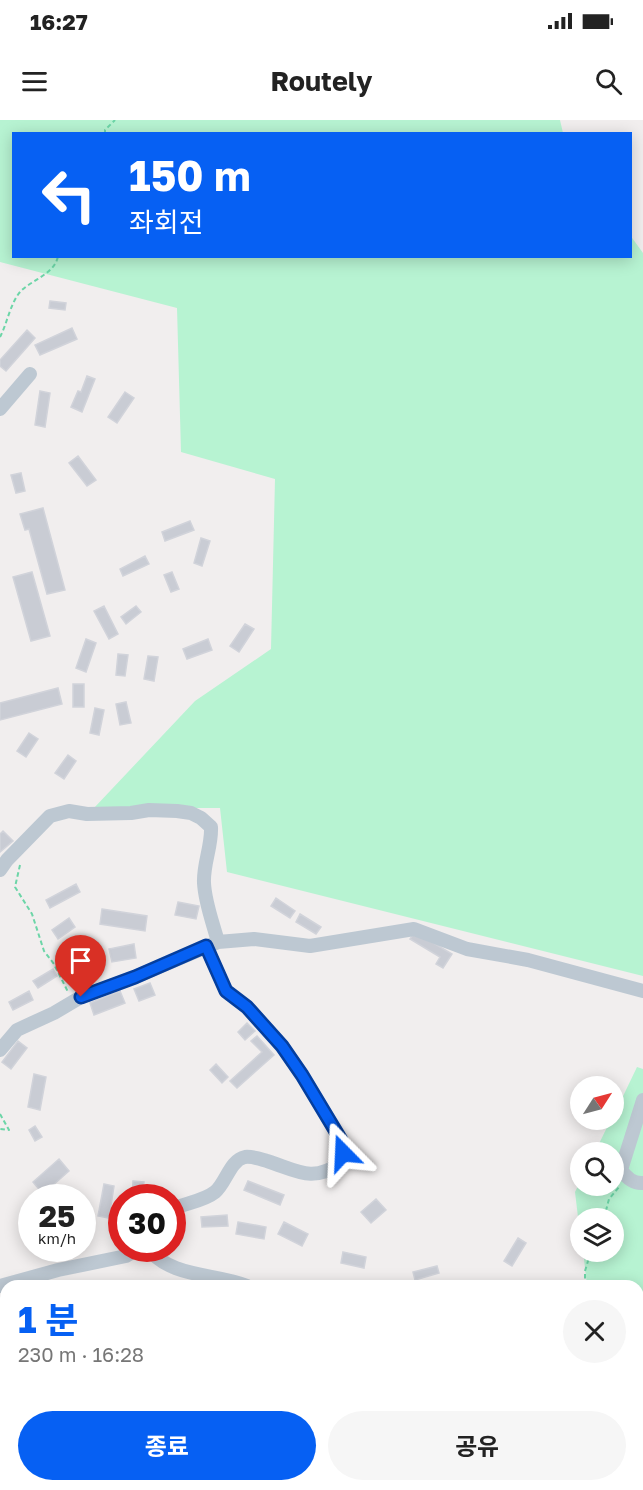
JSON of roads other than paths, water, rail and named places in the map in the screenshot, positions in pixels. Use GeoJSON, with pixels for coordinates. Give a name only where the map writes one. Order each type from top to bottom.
{"type":"FeatureCollection","features":[{"type":"Feature","properties":{"kind":"street"},"geometry":{"type":"LineString","coordinates":[[0,409],[30,374]]}},
{"type":"Feature","properties":{"kind":"street"},"geometry":{"type":"LineString","coordinates":[[0,870],[50,816],[69,811],[87,814],[131,813],[149,810],[191,813],[211,827],[212,840],[204,881],[212,944],[226,991],[247,1007],[282,1046],[341,1140],[343,1153],[341,1163],[327,1173],[313,1175],[256,1157],[243,1157],[236,1162],[216,1192],[186,1204]]}},
{"type":"Feature","properties":{"kind":"street"},"geometry":{"type":"LineString","coordinates":[[0,1050],[17,1030],[73,1002],[212,944],[254,939],[310,946],[414,929],[467,949],[528,960],[643,991]]}},
{"type":"Feature","properties":{"kind":"street"},"geometry":{"type":"LineString","coordinates":[[643,1100],[621,1170],[627,1178],[639,1184],[643,1183]]}},
{"type":"Feature","properties":{"kind":"street"},"geometry":{"type":"LineString","coordinates":[[22,1280],[108,1260]]}},
{"type":"Feature","properties":{"kind":"street"},"geometry":{"type":"LineString","coordinates":[[163,1262],[176,1269],[230,1280]]}}]}
